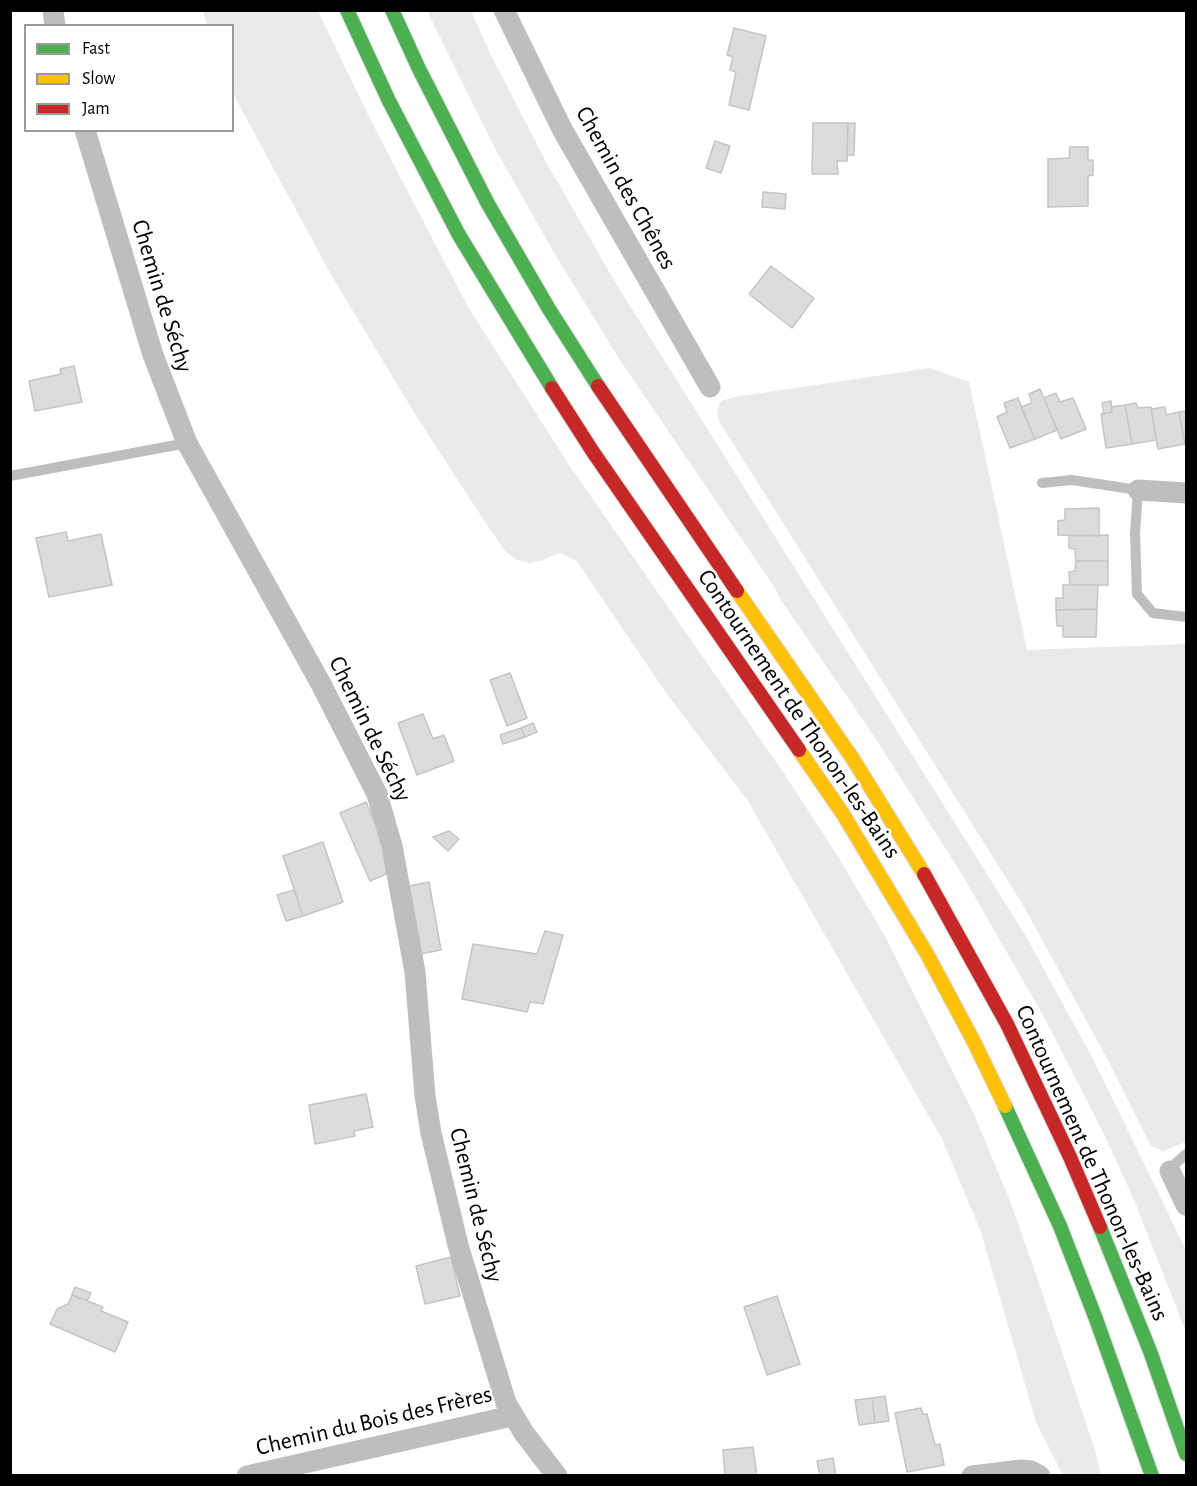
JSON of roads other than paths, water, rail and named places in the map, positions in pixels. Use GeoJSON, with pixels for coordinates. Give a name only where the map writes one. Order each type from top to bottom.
{"type":"FeatureCollection","features":[{"type":"Feature","properties":{"kind":"highway","name":"Contournement de Thonon-les-Bains"},"geometry":{"type":"LineString","coordinates":[[347,10],[389,101],[454,225],[524,345],[593,452],[843,814],[887,885],[974,1042],[1060,1226],[1152,1476]]}},
{"type":"Feature","properties":{"kind":"highway","name":"Contournement de Thonon-les-Bains"},"geometry":{"type":"LineString","coordinates":[[392,10],[419,69],[488,204],[549,309],[628,430],[853,759],[908,846],[960,937],[1007,1024],[1070,1157],[1146,1341],[1186,1454]]}},
{"type":"Feature","properties":{"kind":"highway"},"geometry":{"type":"LineString","coordinates":[[1096,1319],[1114,1408]]}},
{"type":"Feature","properties":{"kind":"street","name":"Chemin des Chênes"},"geometry":{"type":"LineString","coordinates":[[504,10],[562,129],[710,387]]}},
{"type":"Feature","properties":{"kind":"street","name":"Chemin de Séchy"},"geometry":{"type":"LineString","coordinates":[[86,132],[153,355],[187,443],[336,711],[366,769],[383,811],[392,846],[418,992],[423,1074],[433,1143],[458,1245],[478,1318],[506,1403],[512,1416],[557,1476]]}},
{"type":"Feature","properties":{"kind":"street"},"geometry":{"type":"LineString","coordinates":[[1138,490],[1186,493]]}},
{"type":"Feature","properties":{"kind":"street"},"geometry":{"type":"LineString","coordinates":[[1170,1171],[1186,1204]]}},
{"type":"Feature","properties":{"kind":"street","name":"Chemin du Bois des Frères"},"geometry":{"type":"LineString","coordinates":[[247,1476],[512,1416]]}},
{"type":"Feature","properties":{"kind":"street"},"geometry":{"type":"LineString","coordinates":[[972,1476],[1021,1470],[1031,1471],[1040,1476]]}},
{"type":"Feature","properties":{"kind":"lane"},"geometry":{"type":"LineString","coordinates":[[10,476],[187,443]]}},
{"type":"Feature","properties":{"kind":"lane"},"geometry":{"type":"LineString","coordinates":[[1042,483],[1072,480],[1138,490],[1135,534],[1137,594],[1153,613],[1186,617]]}},
{"type":"Feature","properties":{"kind":"lane"},"geometry":{"type":"LineString","coordinates":[[1170,1171],[1186,1154]]}}]}
